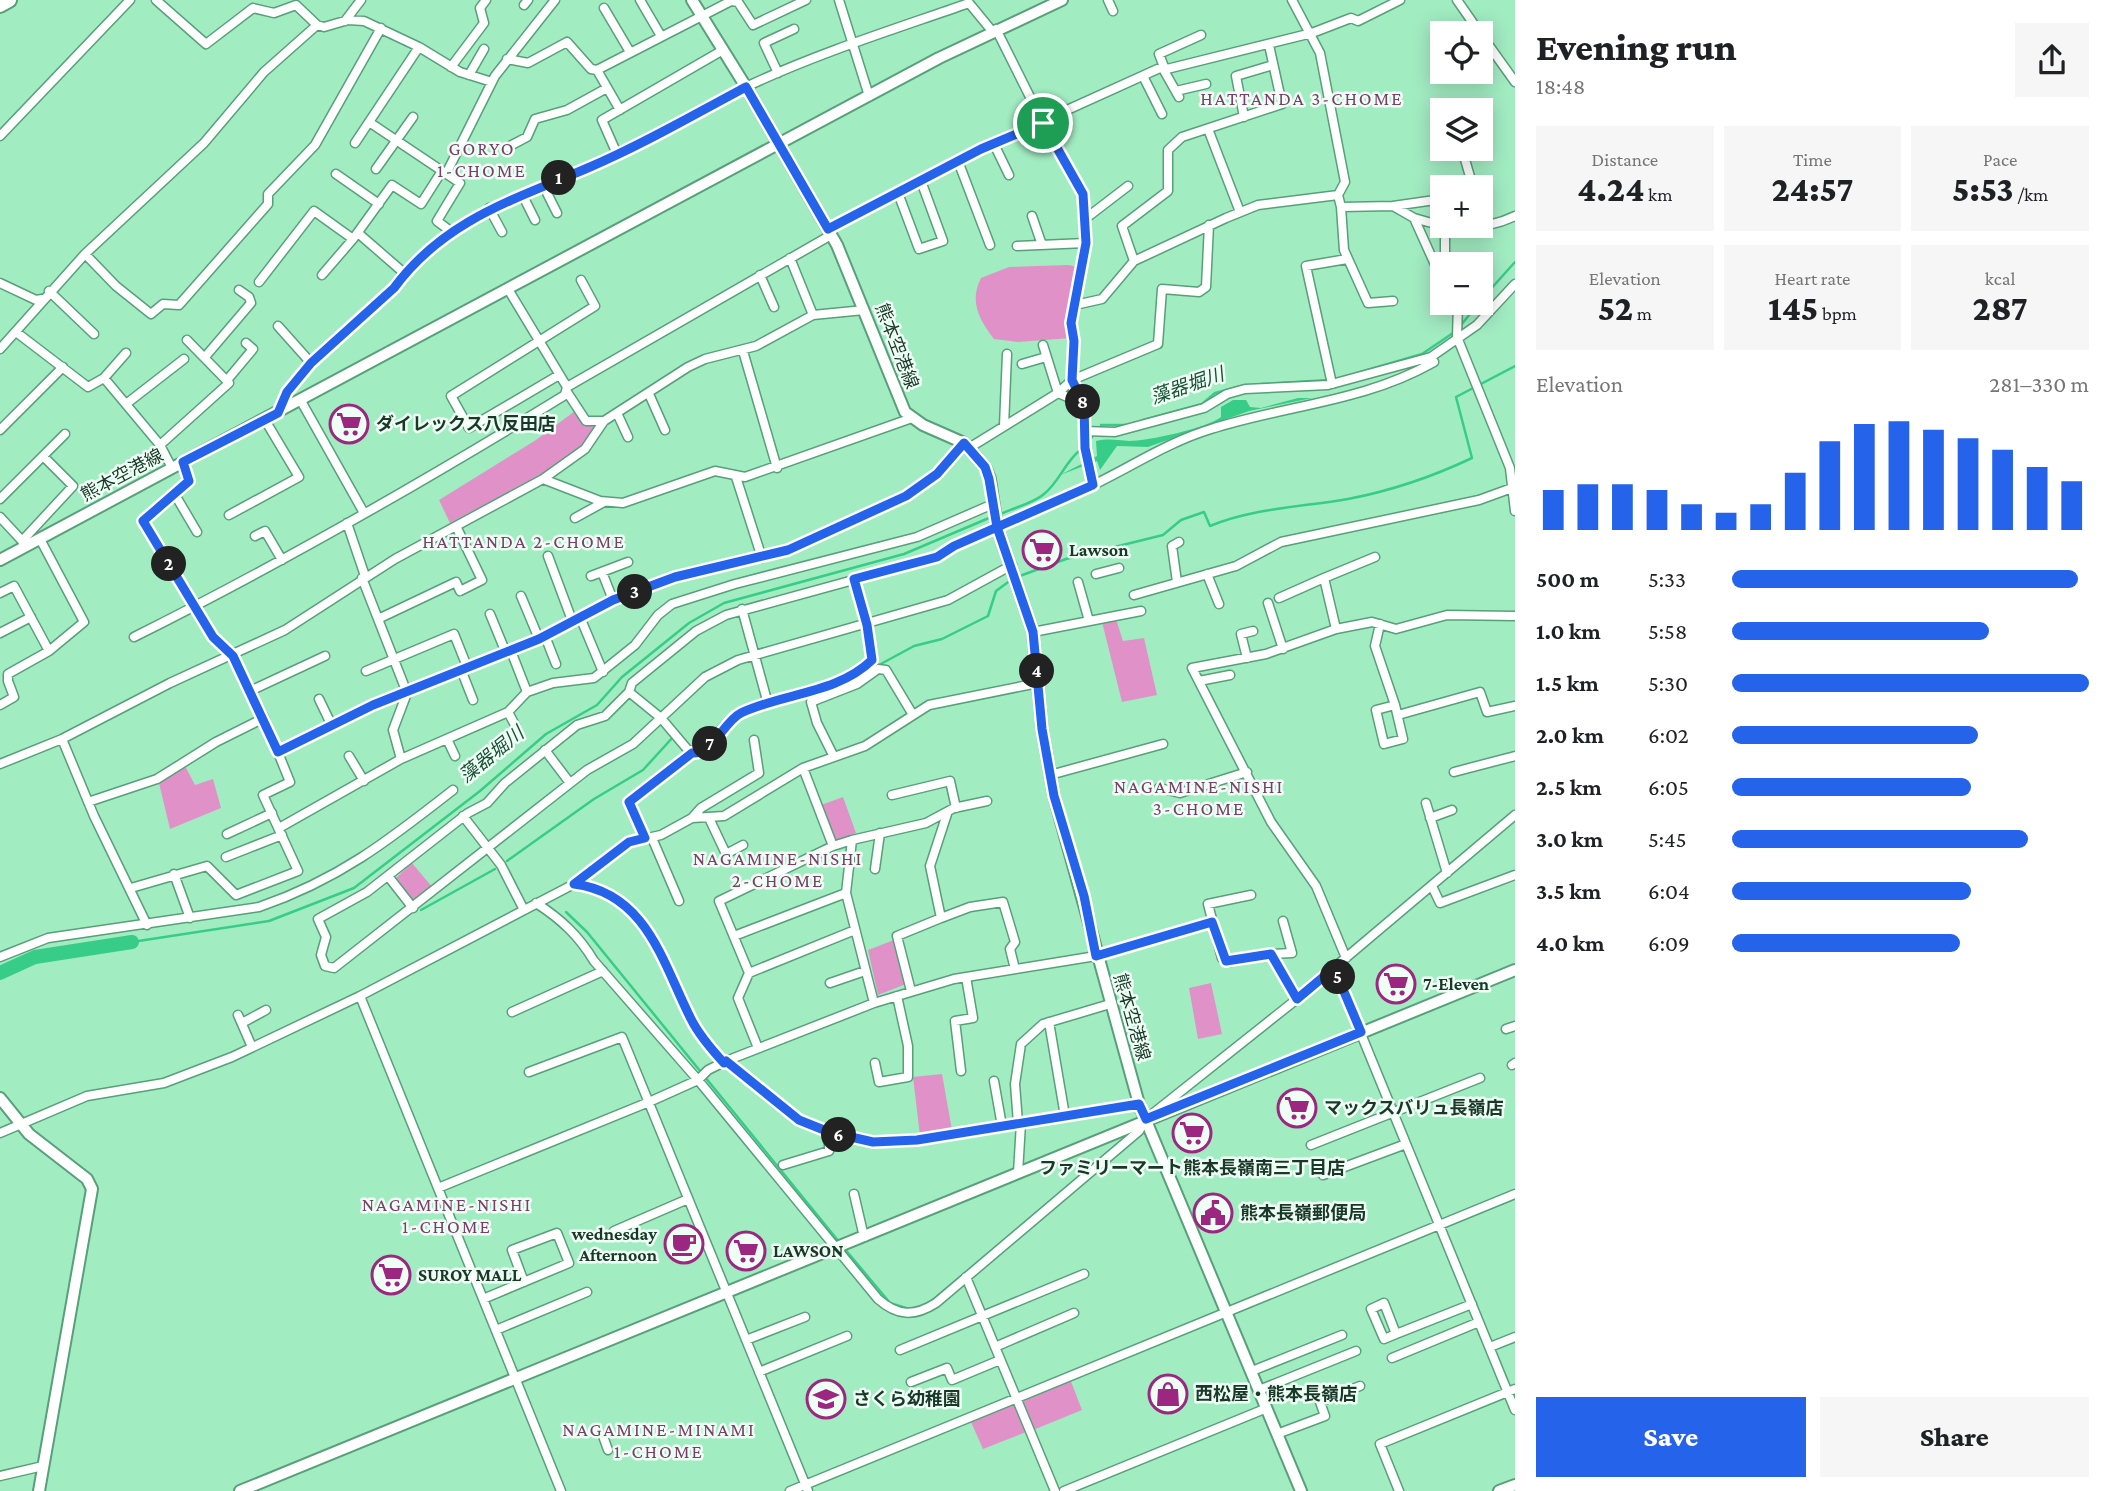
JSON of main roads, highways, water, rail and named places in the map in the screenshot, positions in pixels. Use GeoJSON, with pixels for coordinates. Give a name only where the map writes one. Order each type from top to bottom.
{"type":"FeatureCollection","features":[{"type":"Feature","properties":{"kind":"highway"},"geometry":{"type":"LineString","coordinates":[[0,5],[9,0]]}},
{"type":"Feature","properties":{"kind":"main road"},"geometry":{"type":"LineString","coordinates":[[692,0],[779,145]]}},
{"type":"Feature","properties":{"kind":"main road","name":"熊本空港線"},"geometry":{"type":"LineString","coordinates":[[0,560],[24,543],[40,539],[301,401],[994,30],[1062,0]]}},
{"type":"Feature","properties":{"kind":"main road","name":"熊本空港線"},"geometry":{"type":"LineString","coordinates":[[779,145],[830,232],[864,310],[894,391],[912,418],[967,445],[989,479],[997,527],[1015,573],[1033,632],[1050,775],[1084,896],[1096,956],[1139,1104],[1301,1491]]}},
{"type":"Feature","properties":{"kind":"main road"},"geometry":{"type":"LineString","coordinates":[[240,1491],[1515,970]]}},
{"type":"Feature","properties":{"kind":"main road"},"geometry":{"type":"LineString","coordinates":[[0,1098],[22,1126],[87,1180],[92,1189],[39,1491]]}},
{"type":"Feature","properties":{"kind":"main road"},"geometry":{"type":"LineString","coordinates":[[1499,1491],[1515,1485]]}},
{"type":"Feature","properties":{"kind":"waterway","name":"藻器堀川"},"geometry":{"type":"LineString","coordinates":[[1493,287],[1515,262]]}},
{"type":"Feature","properties":{"kind":"waterway","name":"藻器堀川"},"geometry":{"type":"LineString","coordinates":[[1461,325],[1469,315]]}},
{"type":"Feature","properties":{"kind":"waterway","name":"藻器堀川"},"geometry":{"type":"LineString","coordinates":[[1357,373],[1422,354],[1453,333]]}},
{"type":"Feature","properties":{"kind":"waterway"},"geometry":{"type":"LineString","coordinates":[[1017,577],[1066,559],[1163,535],[1181,520],[1204,512],[1210,526],[1243,515],[1380,492],[1457,465],[1472,458],[1456,397],[1515,366]]}},
{"type":"Feature","properties":{"kind":"waterway","name":"藻器堀川"},"geometry":{"type":"LineString","coordinates":[[1262,384],[1329,380]]}},
{"type":"Feature","properties":{"kind":"waterway","name":"藻器堀川"},"geometry":{"type":"LineString","coordinates":[[1143,420],[1202,404],[1215,393],[1238,387]]}},
{"type":"Feature","properties":{"kind":"waterway","name":"藻器堀川"},"geometry":{"type":"LineString","coordinates":[[1101,425],[1127,425]]}},
{"type":"Feature","properties":{"kind":"waterway","name":"藻器堀川"},"geometry":{"type":"LineString","coordinates":[[1090,439],[1093,436]]}},
{"type":"Feature","properties":{"kind":"waterway","name":"藻器堀川"},"geometry":{"type":"LineString","coordinates":[[1003,513],[1044,494],[1079,451]]}},
{"type":"Feature","properties":{"kind":"waterway","name":"藻器堀川"},"geometry":{"type":"LineString","coordinates":[[132,942],[269,921],[354,888],[480,791],[546,734],[597,705],[622,677],[689,623],[724,603],[904,554],[989,518]]}},
{"type":"Feature","properties":{"kind":"waterway"},"geometry":{"type":"LineString","coordinates":[[855,678],[914,646],[942,639],[988,616],[996,591],[1011,580]]}},
{"type":"Feature","properties":{"kind":"waterway"},"geometry":{"type":"LineString","coordinates":[[770,708],[827,691]]}},
{"type":"Feature","properties":{"kind":"waterway"},"geometry":{"type":"LineString","coordinates":[[714,745],[742,717],[764,709]]}},
{"type":"Feature","properties":{"kind":"waterway"},"geometry":{"type":"LineString","coordinates":[[507,861],[594,799],[643,770],[674,736]]}},
{"type":"Feature","properties":{"kind":"waterway"},"geometry":{"type":"LineString","coordinates":[[691,759],[700,755]]}},
{"type":"Feature","properties":{"kind":"waterway"},"geometry":{"type":"LineString","coordinates":[[421,910],[495,869]]}},
{"type":"Feature","properties":{"kind":"waterway"},"geometry":{"type":"LineString","coordinates":[[566,912],[587,932],[840,1243]]}},
{"type":"Feature","properties":{"kind":"waterway"},"geometry":{"type":"LineString","coordinates":[[1298,993],[1362,939]]}},
{"type":"Feature","properties":{"kind":"waterway","name":"藻器堀川"},"geometry":{"type":"LineString","coordinates":[[0,973],[35,957],[132,942]]}},
{"type":"Feature","properties":{"kind":"waterway"},"geometry":{"type":"LineString","coordinates":[[928,1304],[1073,1182]]}},
{"type":"Feature","properties":{"kind":"waterway"},"geometry":{"type":"LineString","coordinates":[[844,1248],[890,1303],[909,1309]]}},
{"type":"Feature","properties":{"kind":"place","name":"ダイレックス八反田店"},"geometry":{"type":"Point","coordinates":[349,424]}},
{"type":"Feature","properties":{"kind":"place","name":"Lawson"},"geometry":{"type":"Point","coordinates":[1042,550]}},
{"type":"Feature","properties":{"kind":"place","name":"7-Eleven"},"geometry":{"type":"Point","coordinates":[1396,984]}},
{"type":"Feature","properties":{"kind":"place","name":"マックスバリュ長嶺店"},"geometry":{"type":"Point","coordinates":[1297,1108]}},
{"type":"Feature","properties":{"kind":"place","name":"ファミリーマート熊本長嶺南三丁目店"},"geometry":{"type":"Point","coordinates":[1192,1133]}},
{"type":"Feature","properties":{"kind":"place","name":"熊本長嶺郵便局"},"geometry":{"type":"Point","coordinates":[1213,1213]}},
{"type":"Feature","properties":{"kind":"place","name":"wednesday Afternoon"},"geometry":{"type":"Point","coordinates":[684,1244]}},
{"type":"Feature","properties":{"kind":"place","name":"LAWSON"},"geometry":{"type":"Point","coordinates":[746,1251]}},
{"type":"Feature","properties":{"kind":"place","name":"SUROY MALL"},"geometry":{"type":"Point","coordinates":[391,1275]}},
{"type":"Feature","properties":{"kind":"place","name":"西松屋・熊本長嶺店"},"geometry":{"type":"Point","coordinates":[1168,1394]}},
{"type":"Feature","properties":{"kind":"place","name":"さくら幼稚園"},"geometry":{"type":"Point","coordinates":[826,1399]}},
{"type":"Feature","properties":{"kind":"district","name":"HATTANDA 3-CHOME"},"geometry":{"type":"Point","coordinates":[1302,98]}},
{"type":"Feature","properties":{"kind":"district","name":"GORYO 1-CHOME"},"geometry":{"type":"Point","coordinates":[482,159]}},
{"type":"Feature","properties":{"kind":"district","name":"HATTANDA 2-CHOME"},"geometry":{"type":"Point","coordinates":[524,541]}},
{"type":"Feature","properties":{"kind":"district","name":"NAGAMINE-NISHI 3-CHOME"},"geometry":{"type":"Point","coordinates":[1199,797]}},
{"type":"Feature","properties":{"kind":"district","name":"NAGAMINE-NISHI 2-CHOME"},"geometry":{"type":"Point","coordinates":[778,869]}},
{"type":"Feature","properties":{"kind":"district","name":"NAGAMINE-NISHI 1-CHOME"},"geometry":{"type":"Point","coordinates":[447,1215]}},
{"type":"Feature","properties":{"kind":"district","name":"NAGAMINE-MINAMI 1-CHOME"},"geometry":{"type":"Point","coordinates":[659,1440]}}]}
